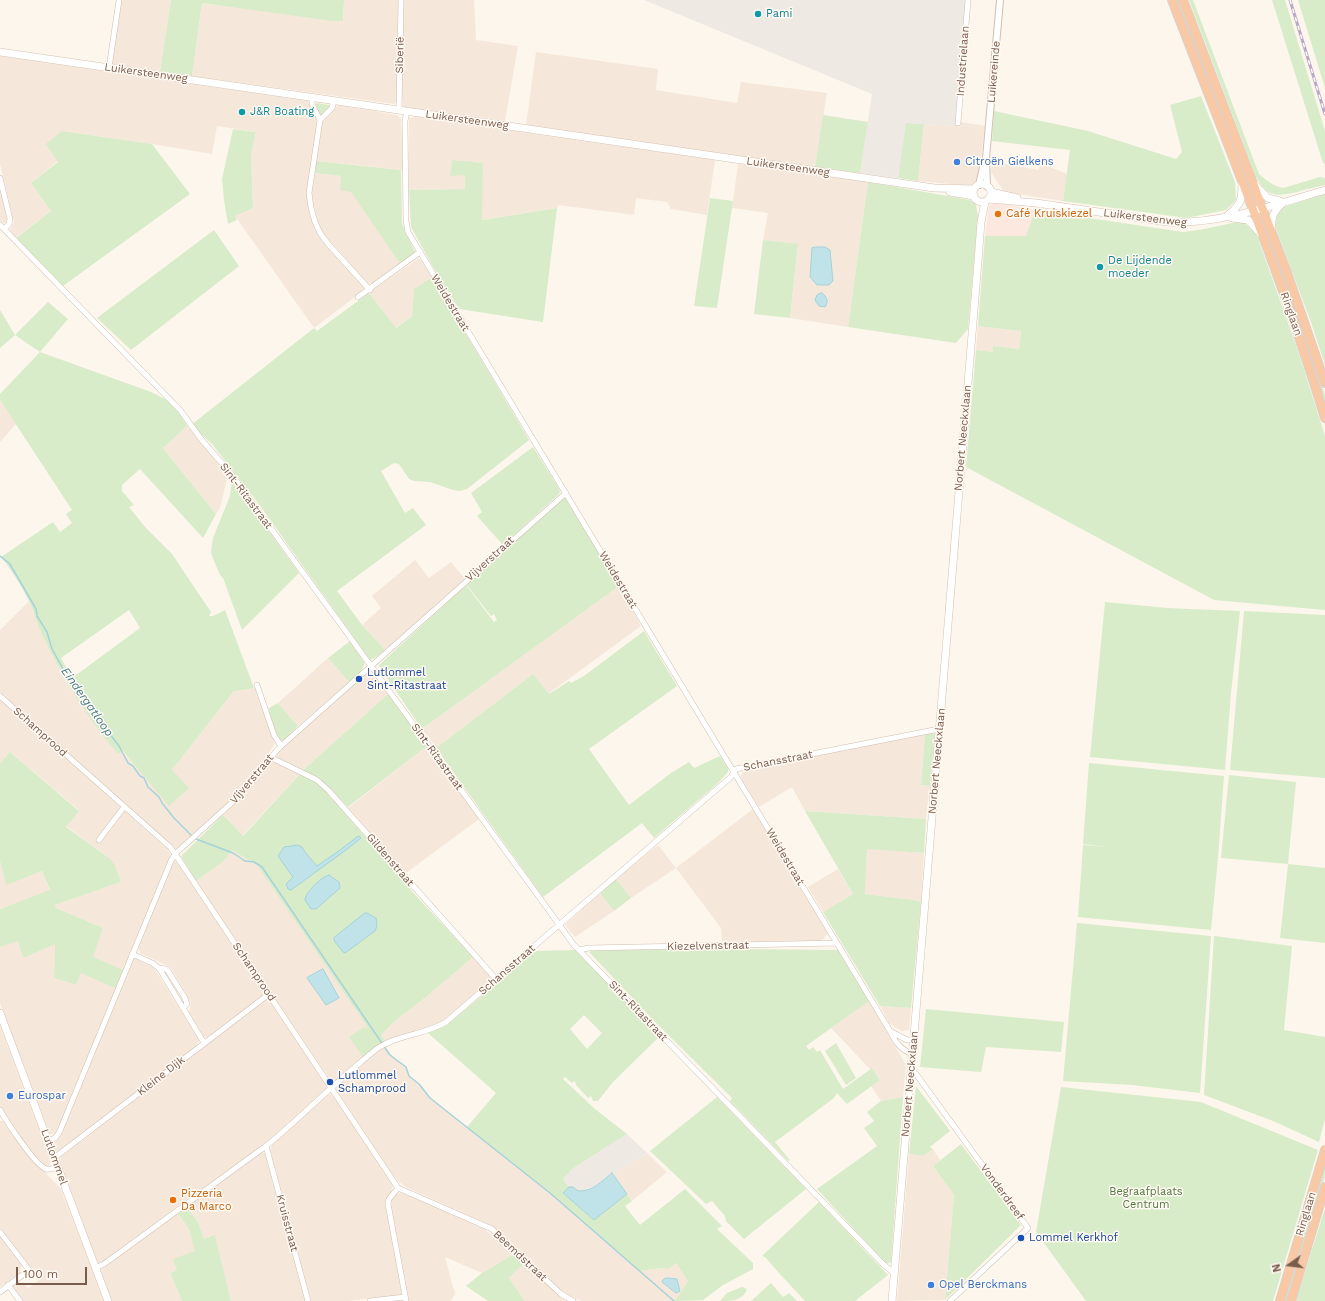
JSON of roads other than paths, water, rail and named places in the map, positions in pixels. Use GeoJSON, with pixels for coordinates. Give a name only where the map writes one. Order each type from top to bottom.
{"type":"FeatureCollection","features":[{"type":"Feature","properties":{"kind":"highway","name":"Ringlaan"},"geometry":{"type":"LineString","coordinates":[[1172,0],[1262,234],[1325,418]]}},
{"type":"Feature","properties":{"kind":"highway","name":"Ringlaan"},"geometry":{"type":"LineString","coordinates":[[1183,0],[1271,231],[1325,383]]}},
{"type":"Feature","properties":{"kind":"highway","name":"Ringlaan"},"geometry":{"type":"LineString","coordinates":[[1280,1301],[1325,1150]]}},
{"type":"Feature","properties":{"kind":"highway","name":"Ringlaan"},"geometry":{"type":"LineString","coordinates":[[1291,1301],[1325,1187]]}},
{"type":"Feature","properties":{"kind":"main road","name":"Luikersteenweg"},"geometry":{"type":"LineString","coordinates":[[0,52],[1168,222],[1194,223],[1226,217],[1325,190]]}},
{"type":"Feature","properties":{"kind":"main road"},"geometry":{"type":"LineString","coordinates":[[1226,217],[1240,204],[1242,199],[1242,181]]}},
{"type":"Feature","properties":{"kind":"main road"},"geometry":{"type":"LineString","coordinates":[[1253,184],[1268,198],[1285,201]]}},
{"type":"Feature","properties":{"kind":"main road","name":"Norbert Neeckxlaan"},"geometry":{"type":"LineString","coordinates":[[892,1301],[981,222],[982,194]]}},
{"type":"Feature","properties":{"kind":"main road"},"geometry":{"type":"LineString","coordinates":[[1271,231],[1273,214],[1285,201]]}},
{"type":"Feature","properties":{"kind":"main road"},"geometry":{"type":"LineString","coordinates":[[1226,217],[1245,219],[1256,227],[1262,234]]}},
{"type":"Feature","properties":{"kind":"main road","name":"Lutlommel"},"geometry":{"type":"LineString","coordinates":[[0,1013],[108,1301]]}},
{"type":"Feature","properties":{"kind":"street"},"geometry":{"type":"LineString","coordinates":[[109,68],[119,0]]}},
{"type":"Feature","properties":{"kind":"street","name":"Siberië"},"geometry":{"type":"LineString","coordinates":[[399,110],[401,0]]}},
{"type":"Feature","properties":{"kind":"street","name":"Industrielaan"},"geometry":{"type":"LineString","coordinates":[[958,123],[968,0]]}},
{"type":"Feature","properties":{"kind":"street","name":"Luikereinde"},"geometry":{"type":"LineString","coordinates":[[988,144],[1000,0]]}},
{"type":"Feature","properties":{"kind":"street"},"geometry":{"type":"LineString","coordinates":[[312,97],[312,104],[320,120],[310,193],[315,222],[320,233],[329,245],[370,290]]}},
{"type":"Feature","properties":{"kind":"street"},"geometry":{"type":"LineString","coordinates":[[320,120],[332,108],[334,101]]}},
{"type":"Feature","properties":{"kind":"street","name":"Weidestraat"},"geometry":{"type":"LineString","coordinates":[[407,111],[405,121],[406,221],[408,232],[898,1046],[912,1054]]}},
{"type":"Feature","properties":{"kind":"street","name":"Norbert Neeckxlaan"},"geometry":{"type":"LineString","coordinates":[[982,194],[988,144]]}},
{"type":"Feature","properties":{"kind":"street"},"geometry":{"type":"LineString","coordinates":[[0,178],[10,219],[9,224],[2,227]]}},
{"type":"Feature","properties":{"kind":"street","name":"Sint-Ritastraat"},"geometry":{"type":"LineString","coordinates":[[2,227],[180,410],[201,439],[232,475],[370,666],[579,950],[878,1259],[894,1273]]}},
{"type":"Feature","properties":{"kind":"street"},"geometry":{"type":"LineString","coordinates":[[358,298],[420,252]]}},
{"type":"Feature","properties":{"kind":"street","name":"Vijverstraat"},"geometry":{"type":"LineString","coordinates":[[48,1141],[55,1138],[59,1134],[132,954],[175,854],[241,794],[270,757],[281,746],[566,493]]}},
{"type":"Feature","properties":{"kind":"street"},"geometry":{"type":"LineString","coordinates":[[257,685],[274,735],[281,746]]}},
{"type":"Feature","properties":{"kind":"street","name":"Schamprood"},"geometry":{"type":"LineString","coordinates":[[0,696],[170,847],[398,1188]]}},
{"type":"Feature","properties":{"kind":"street","name":"Schansstraat"},"geometry":{"type":"LineString","coordinates":[[95,1268],[104,1264],[266,1146],[285,1131],[331,1087],[384,1044],[440,1026],[457,1013],[731,778],[736,769],[939,729]]}},
{"type":"Feature","properties":{"kind":"street","name":"Gildenstraat"},"geometry":{"type":"LineString","coordinates":[[270,757],[317,780],[329,791],[496,979]]}},
{"type":"Feature","properties":{"kind":"street"},"geometry":{"type":"LineString","coordinates":[[99,840],[124,807]]}},
{"type":"Feature","properties":{"kind":"street","name":"Kiezelvenstraat"},"geometry":{"type":"LineString","coordinates":[[579,950],[589,948],[837,943]]}},
{"type":"Feature","properties":{"kind":"street"},"geometry":{"type":"LineString","coordinates":[[132,954],[152,963],[159,968],[204,1043]]}},
{"type":"Feature","properties":{"kind":"street","name":"Kleine Dijk"},"geometry":{"type":"LineString","coordinates":[[54,1158],[268,994]]}},
{"type":"Feature","properties":{"kind":"street"},"geometry":{"type":"LineString","coordinates":[[890,1031],[908,1040],[914,1040]]}},
{"type":"Feature","properties":{"kind":"street","name":"Vonderdreef"},"geometry":{"type":"LineString","coordinates":[[911,1071],[916,1074],[1028,1228],[950,1301]]}},
{"type":"Feature","properties":{"kind":"street"},"geometry":{"type":"LineString","coordinates":[[0,1110],[2,1117],[42,1167],[49,1170],[58,1167]]}},
{"type":"Feature","properties":{"kind":"street","name":"Kruisstraat"},"geometry":{"type":"LineString","coordinates":[[266,1146],[308,1301]]}},
{"type":"Feature","properties":{"kind":"street"},"geometry":{"type":"LineString","coordinates":[[370,1301],[406,1299],[388,1204],[389,1199],[398,1188]]}},
{"type":"Feature","properties":{"kind":"street","name":"Beemdstraat"},"geometry":{"type":"LineString","coordinates":[[398,1188],[492,1230],[561,1294],[573,1301]]}},
{"type":"Feature","properties":{"kind":"street"},"geometry":{"type":"LineString","coordinates":[[0,1232],[29,1270],[0,1292]]}},
{"type":"Feature","properties":{"kind":"street"},"geometry":{"type":"LineString","coordinates":[[8,1285],[20,1301]]}},
{"type":"Feature","properties":{"kind":"water"},"geometry":{"type":"Polygon","coordinates":[[[825,247],[830,250],[833,281],[829,285],[817,285],[810,277],[812,248],[825,247]]]}},
{"type":"Feature","properties":{"kind":"water"},"geometry":{"type":"Polygon","coordinates":[[[822,293],[827,299],[825,307],[819,306],[815,300],[817,295],[822,293]]]}},
{"type":"Feature","properties":{"kind":"water"},"geometry":{"type":"Polygon","coordinates":[[[359,836],[361,838],[346,850],[291,890],[288,889],[286,884],[293,877],[278,856],[284,847],[298,845],[302,847],[317,866],[359,836]]]}},
{"type":"Feature","properties":{"kind":"water"},"geometry":{"type":"Polygon","coordinates":[[[329,875],[339,882],[340,888],[316,909],[311,909],[305,900],[308,893],[318,882],[329,875]]]}},
{"type":"Feature","properties":{"kind":"water"},"geometry":{"type":"Polygon","coordinates":[[[365,913],[376,918],[377,926],[375,931],[345,953],[343,952],[335,942],[334,938],[365,913]]]}},
{"type":"Feature","properties":{"kind":"water"},"geometry":{"type":"Polygon","coordinates":[[[323,969],[339,998],[326,1005],[307,978],[323,969]]]}},
{"type":"Feature","properties":{"kind":"water"},"geometry":{"type":"Polygon","coordinates":[[[612,1173],[627,1194],[594,1220],[563,1193],[569,1187],[573,1187],[578,1191],[588,1190],[612,1173]]]}},
{"type":"Feature","properties":{"kind":"water"},"geometry":{"type":"Polygon","coordinates":[[[666,1278],[677,1279],[680,1291],[676,1293],[662,1282],[666,1278]]]}},
{"type":"Feature","properties":{"kind":"waterway","name":"Eindergatloop"},"geometry":{"type":"LineString","coordinates":[[0,556],[9,563],[14,571],[36,609],[37,616],[47,632],[52,649],[68,678],[92,709],[92,714],[103,725],[119,746],[128,763],[133,766],[140,776],[144,778],[148,787],[159,797],[174,818],[192,836]]}},
{"type":"Feature","properties":{"kind":"waterway"},"geometry":{"type":"LineString","coordinates":[[196,839],[233,853],[245,861],[254,862],[262,867],[390,1055],[406,1067],[409,1076],[419,1084],[430,1098],[550,1193],[674,1301]]}},
{"type":"Feature","properties":{"kind":"railway"},"geometry":{"type":"LineString","coordinates":[[1290,0],[1325,114]]}},
{"type":"Feature","properties":{"kind":"place","name":"Pami"},"geometry":{"type":"Point","coordinates":[758,14]}},
{"type":"Feature","properties":{"kind":"place","name":"J&R Boating"},"geometry":{"type":"Point","coordinates":[242,112]}},
{"type":"Feature","properties":{"kind":"place","name":"Citroën Gielkens"},"geometry":{"type":"Point","coordinates":[957,162]}},
{"type":"Feature","properties":{"kind":"place","name":"Café Kruiskiezel"},"geometry":{"type":"Point","coordinates":[998,214]}},
{"type":"Feature","properties":{"kind":"place","name":"De Lijdende moeder"},"geometry":{"type":"Point","coordinates":[1100,267]}},
{"type":"Feature","properties":{"kind":"place","name":"Lutlommel Sint-Ritastraat"},"geometry":{"type":"Point","coordinates":[359,679]}},
{"type":"Feature","properties":{"kind":"place","name":"Lutlommel Schamprood"},"geometry":{"type":"Point","coordinates":[330,1082]}},
{"type":"Feature","properties":{"kind":"place","name":"Eurospar"},"geometry":{"type":"Point","coordinates":[10,1096]}},
{"type":"Feature","properties":{"kind":"place","name":"Pizzeria Da Marco"},"geometry":{"type":"Point","coordinates":[173,1200]}},
{"type":"Feature","properties":{"kind":"place","name":"Lommel Kerkhof"},"geometry":{"type":"Point","coordinates":[1021,1238]}},
{"type":"Feature","properties":{"kind":"place","name":"Opel Berckmans"},"geometry":{"type":"Point","coordinates":[931,1285]}},
{"type":"Feature","properties":{"kind":"park label","name":"Begraafplaats Centrum"},"geometry":{"type":"Point","coordinates":[1146,1198]}}]}
